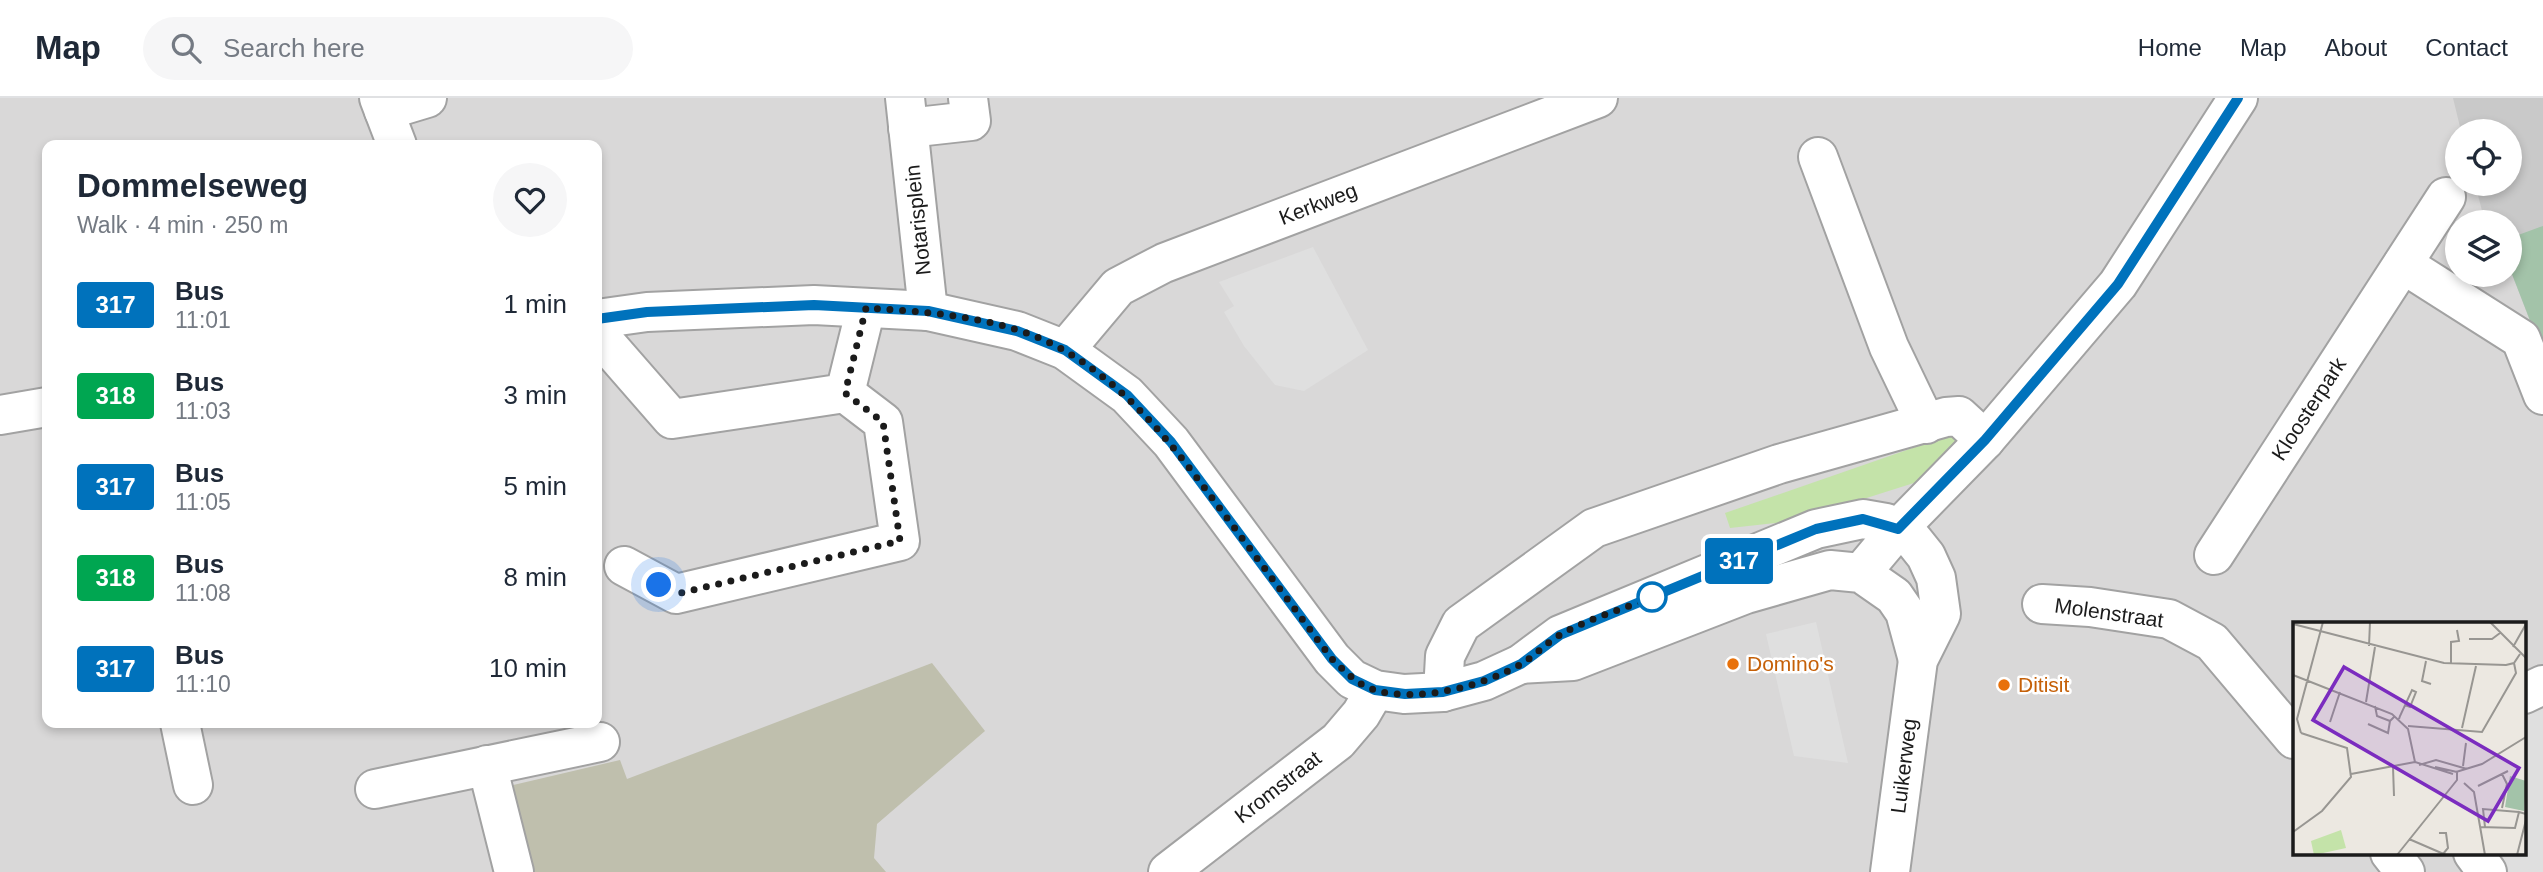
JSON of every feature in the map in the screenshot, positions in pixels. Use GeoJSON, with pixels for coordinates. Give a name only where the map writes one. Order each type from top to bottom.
{"type":"FeatureCollection","features":[{"type":"Feature","properties":{"kind":"street"},"geometry":{"type":"LineString","coordinates":[[387,118],[428,98]]}},
{"type":"Feature","properties":{"kind":"street","name":"Notarisplein"},"geometry":{"type":"LineString","coordinates":[[928,311],[907,113],[971,121],[968,98]]}},
{"type":"Feature","properties":{"kind":"street","name":"Kerkweg"},"geometry":{"type":"LineString","coordinates":[[1065,350],[1118,287],[1164,263],[1598,98]]}},
{"type":"Feature","properties":{"kind":"street"},"geometry":{"type":"LineString","coordinates":[[1521,664],[1573,661],[1746,594],[1814,574],[1830,570],[1861,573],[1898,529],[1985,440],[2118,284],[2238,98]]}},
{"type":"Feature","properties":{"kind":"street"},"geometry":{"type":"LineString","coordinates":[[1818,157],[1889,347],[1926,424]]}},
{"type":"Feature","properties":{"kind":"street","name":"Kloosterpark"},"geometry":{"type":"LineString","coordinates":[[2214,555],[2446,197]]}},
{"type":"Feature","properties":{"kind":"street"},"geometry":{"type":"LineString","coordinates":[[2403,264],[2521,340],[2543,395]]}},
{"type":"Feature","properties":{"kind":"street"},"geometry":{"type":"LineString","coordinates":[[602,318],[647,312],[787,306],[928,311],[1017,331],[1065,350],[1127,395],[1171,442],[1332,659],[1352,679],[1375,690],[1405,694],[1443,692],[1484,681],[1521,664],[1560,635],[1816,529],[1863,519],[1898,529]]}},
{"type":"Feature","properties":{"kind":"street"},"geometry":{"type":"LineString","coordinates":[[845,393],[866,308]]}},
{"type":"Feature","properties":{"kind":"street"},"geometry":{"type":"LineString","coordinates":[[602,339],[672,419],[845,393],[883,422],[900,541],[676,594],[624,566]]}},
{"type":"Feature","properties":{"kind":"street"},"geometry":{"type":"LineString","coordinates":[[0,415],[42,408]]}},
{"type":"Feature","properties":{"kind":"street"},"geometry":{"type":"LineString","coordinates":[[1443,692],[1445,656],[1461,624],[1594,528],[1779,464],[1959,416],[1985,440]]}},
{"type":"Feature","properties":{"kind":"street","name":"Luikerweg"},"geometry":{"type":"LineString","coordinates":[[1890,872],[1918,660],[1941,614],[1940,597],[1926,556],[1898,529]]}},
{"type":"Feature","properties":{"kind":"street","name":"Luikerweg"},"geometry":{"type":"LineString","coordinates":[[1861,573],[1894,596],[1905,612],[1918,660]]}},
{"type":"Feature","properties":{"kind":"street","name":"Molenstraat"},"geometry":{"type":"LineString","coordinates":[[2042,604],[2090,607],[2169,619],[2212,642],[2293,738]]}},
{"type":"Feature","properties":{"kind":"street"},"geometry":{"type":"LineString","coordinates":[[2526,693],[2543,685]]}},
{"type":"Feature","properties":{"kind":"street","name":"Kromstraat"},"geometry":{"type":"LineString","coordinates":[[1168,872],[1338,741],[1361,713],[1375,690]]}},
{"type":"Feature","properties":{"kind":"street"},"geometry":{"type":"LineString","coordinates":[[181,728],[193,785]]}},
{"type":"Feature","properties":{"kind":"street"},"geometry":{"type":"LineString","coordinates":[[375,789],[600,742]]}},
{"type":"Feature","properties":{"kind":"street"},"geometry":{"type":"LineString","coordinates":[[487,765],[514,872]]}},
{"type":"Feature","properties":{"kind":"street"},"geometry":{"type":"LineString","coordinates":[[2391,854],[2405,872]]}},
{"type":"Feature","properties":{"kind":"street"},"geometry":{"type":"LineString","coordinates":[[2474,854],[2487,872]]}},
{"type":"Feature","properties":{"kind":"shaded area"},"geometry":{"type":"Polygon","coordinates":[[[0,98],[2543,98],[2543,872],[0,872],[0,98]]]}},
{"type":"Feature","properties":{"kind":"shaded area"},"geometry":{"type":"Polygon","coordinates":[[[2453,98],[2543,98],[2543,354],[2517,287],[2522,287],[2522,210],[2482,210],[2478,196],[2522,196],[2522,119],[2458,119],[2453,98]]]}},
{"type":"Feature","properties":{"kind":"shaded area"},"geometry":{"type":"Polygon","coordinates":[[[1313,247],[1368,350],[1304,391],[1275,385],[1244,346],[1224,312],[1234,306],[1219,282],[1313,247]]]}},
{"type":"Feature","properties":{"kind":"shaded area"},"geometry":{"type":"Polygon","coordinates":[[[1816,622],[1848,763],[1794,756],[1766,634],[1816,622]]]}},
{"type":"Feature","properties":{"kind":"shaded area"},"geometry":{"type":"Polygon","coordinates":[[[932,663],[985,731],[877,824],[874,858],[886,872],[522,872],[505,787],[620,760],[627,779],[932,663]]]}},
{"type":"Feature","properties":{"kind":"shaded area"},"geometry":{"type":"Polygon","coordinates":[[[2543,667],[2543,872],[2464,872],[2450,854],[2526,854],[2526,680],[2543,667]]]}},
{"type":"Feature","properties":{"kind":"green space"},"geometry":{"type":"Polygon","coordinates":[[[2543,226],[2543,354],[2517,287],[2522,287],[2522,234],[2543,226]]]}},
{"type":"Feature","properties":{"kind":"green space"},"geometry":{"type":"Polygon","coordinates":[[[1950,435],[1961,446],[1917,482],[1794,521],[1730,528],[1725,513],[1950,435]]]}},
{"type":"Feature","properties":{"kind":"bus line","name":"317"},"geometry":{"type":"LineString","coordinates":[[602,318],[647,312],[814,305],[928,311],[1017,331],[1065,350],[1127,395],[1171,442],[1332,659],[1352,679],[1375,690],[1405,694],[1443,692],[1484,681],[1521,664],[1560,635],[1816,529],[1838,522],[1863,519],[1886,523],[1898,529],[1985,440],[2118,284],[2238,98]]}},
{"type":"Feature","properties":{"kind":"place","name":"Domino's"},"geometry":{"type":"Point","coordinates":[1733,664]}},
{"type":"Feature","properties":{"kind":"place","name":"Ditisit"},"geometry":{"type":"Point","coordinates":[2004,685]}},
{"type":"Feature","properties":{"kind":"route"},"geometry":{"type":"LineString","coordinates":[[659,585],[676,594],[900,541],[883,422],[845,393],[866,308],[928,311],[1017,331],[1065,350],[1127,395],[1171,442],[1332,659],[1352,679],[1375,690],[1405,694],[1443,692],[1484,681],[1521,664],[1560,635],[1655,596],[1652,597]]}}]}
